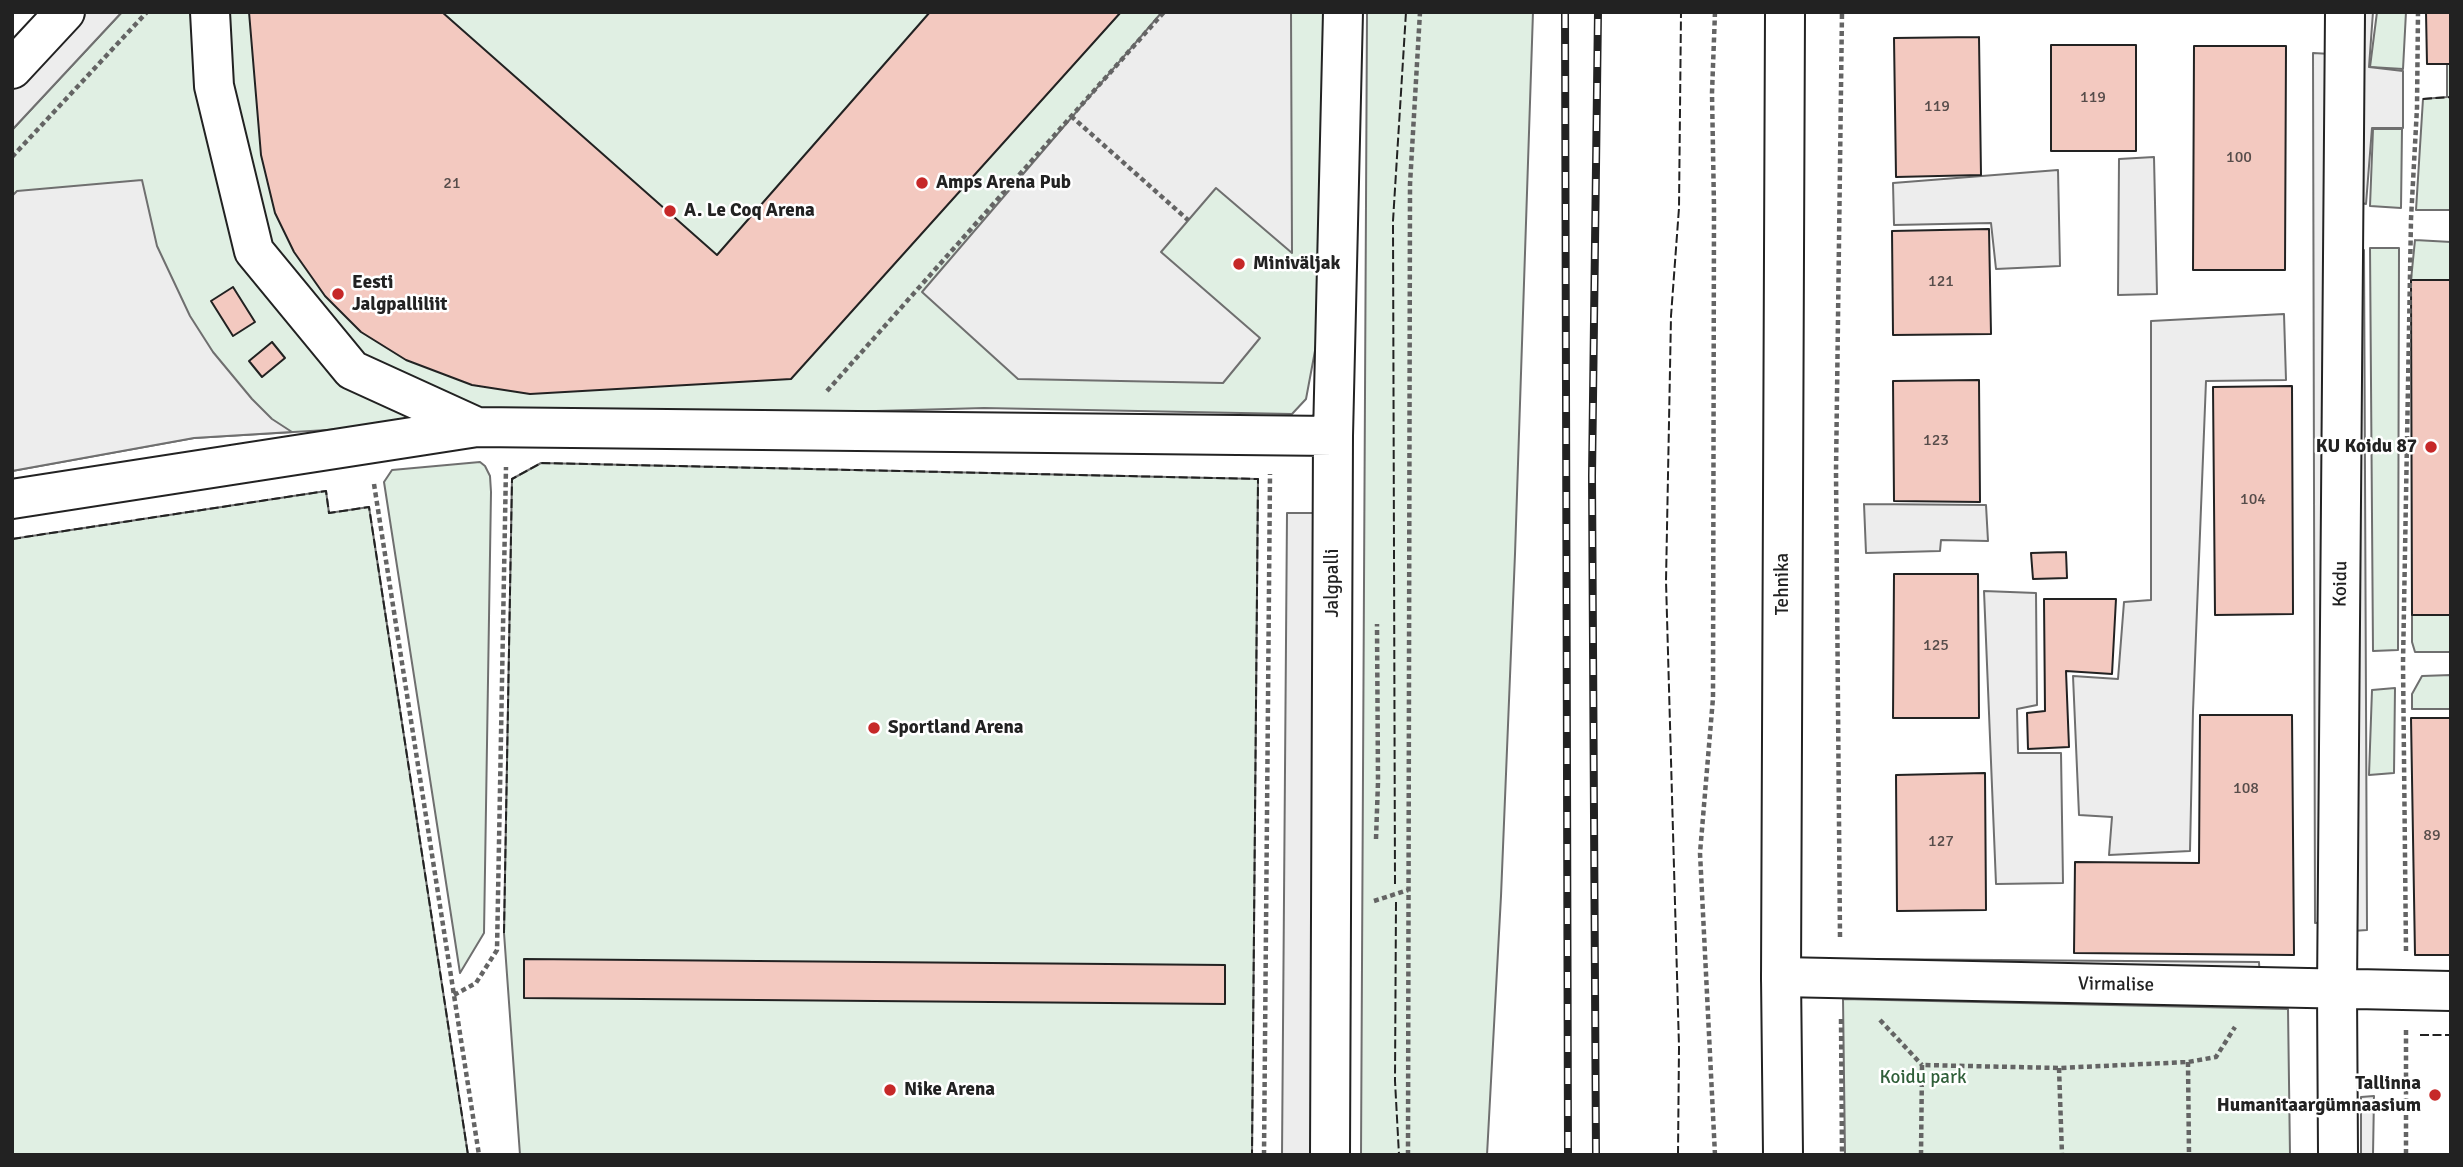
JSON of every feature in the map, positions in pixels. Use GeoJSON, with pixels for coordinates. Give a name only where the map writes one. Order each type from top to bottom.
{"type":"FeatureCollection","features":[{"type":"Feature","properties":{"kind":"street"},"geometry":{"type":"LineString","coordinates":[[12,69],[65,12]]}},
{"type":"Feature","properties":{"kind":"street"},"geometry":{"type":"LineString","coordinates":[[210,12],[214,86],[254,251],[352,370],[492,427]]}},
{"type":"Feature","properties":{"kind":"street","name":"Jalgpalli"},"geometry":{"type":"LineString","coordinates":[[1330,1155],[1334,436],[1343,12]]}},
{"type":"Feature","properties":{"kind":"street","name":"Tehnika"},"geometry":{"type":"LineString","coordinates":[[1783,1155],[1781,977],[1785,12]]}},
{"type":"Feature","properties":{"kind":"street","name":"Koidu"},"geometry":{"type":"LineString","coordinates":[[2338,1155],[2345,12]]}},
{"type":"Feature","properties":{"kind":"street"},"geometry":{"type":"LineString","coordinates":[[12,499],[492,427],[1334,436]]}},
{"type":"Feature","properties":{"kind":"street","name":"Virmalise"},"geometry":{"type":"LineString","coordinates":[[1781,977],[1840,987],[2337,990],[2406,974],[2451,991]]}},
{"type":"Feature","properties":{"kind":"path"},"geometry":{"type":"LineString","coordinates":[[12,157],[147,12]]}},
{"type":"Feature","properties":{"kind":"path"},"geometry":{"type":"LineString","coordinates":[[792,430],[1164,12]]}},
{"type":"Feature","properties":{"kind":"path"},"geometry":{"type":"LineString","coordinates":[[1408,1155],[1410,184],[1420,12]]}},
{"type":"Feature","properties":{"kind":"path"},"geometry":{"type":"LineString","coordinates":[[1715,12],[1712,93],[1713,698],[1700,853],[1715,1155]]}},
{"type":"Feature","properties":{"kind":"path"},"geometry":{"type":"LineString","coordinates":[[1842,12],[1836,472],[1842,1155]]}},
{"type":"Feature","properties":{"kind":"path"},"geometry":{"type":"LineString","coordinates":[[2406,1155],[2404,635],[2411,219],[2417,108],[2418,12]]}},
{"type":"Feature","properties":{"kind":"path"},"geometry":{"type":"LineString","coordinates":[[1072,116],[1188,220]]}},
{"type":"Feature","properties":{"kind":"path"},"geometry":{"type":"LineString","coordinates":[[454,995],[476,983],[497,950],[492,427]]}},
{"type":"Feature","properties":{"kind":"path"},"geometry":{"type":"LineString","coordinates":[[1264,1155],[1272,435]]}},
{"type":"Feature","properties":{"kind":"path"},"geometry":{"type":"LineString","coordinates":[[368,445],[479,1155]]}},
{"type":"Feature","properties":{"kind":"path"},"geometry":{"type":"LineString","coordinates":[[1374,901],[1408,890]]}},
{"type":"Feature","properties":{"kind":"path"},"geometry":{"type":"LineString","coordinates":[[1840,987],[1858,996],[1922,1065],[1922,1155]]}},
{"type":"Feature","properties":{"kind":"path"},"geometry":{"type":"LineString","coordinates":[[1922,1065],[2059,1068],[2188,1062],[2216,1057],[2260,988]]}},
{"type":"Feature","properties":{"kind":"path"},"geometry":{"type":"LineString","coordinates":[[2188,1062],[2189,1155]]}},
{"type":"Feature","properties":{"kind":"path"},"geometry":{"type":"LineString","coordinates":[[2059,1068],[2062,1155]]}},
{"type":"Feature","properties":{"kind":"green space","name":"A. Le Coq Arena"},"geometry":{"type":"Polygon","coordinates":[[[122,12],[1329,12],[1326,292],[1306,399],[1292,414],[984,408],[443,423],[194,438],[12,471],[12,130],[122,12]]]}},
{"type":"Feature","properties":{"kind":"green space"},"geometry":{"type":"Polygon","coordinates":[[[1367,12],[1533,12],[1515,554],[1487,1155],[1361,1155],[1367,12]]]}},
{"type":"Feature","properties":{"kind":"green space"},"geometry":{"type":"Polygon","coordinates":[[[2377,12],[2406,12],[2403,69],[2370,67],[2377,12]]]}},
{"type":"Feature","properties":{"kind":"green space"},"geometry":{"type":"Polygon","coordinates":[[[2447,64],[2451,64],[2451,210],[2416,210],[2423,99],[2447,97],[2447,64]]]}},
{"type":"Feature","properties":{"kind":"green space"},"geometry":{"type":"Polygon","coordinates":[[[2373,129],[2402,129],[2401,208],[2370,206],[2373,129]]]}},
{"type":"Feature","properties":{"kind":"green space"},"geometry":{"type":"Polygon","coordinates":[[[2415,240],[2451,242],[2451,280],[2411,280],[2415,240]]]}},
{"type":"Feature","properties":{"kind":"green space"},"geometry":{"type":"Polygon","coordinates":[[[2370,248],[2399,248],[2398,650],[2373,651],[2370,248]]]}},
{"type":"Feature","properties":{"kind":"green space"},"geometry":{"type":"Polygon","coordinates":[[[480,462],[490,476],[491,492],[484,933],[460,973],[384,482],[392,470],[480,462]]]}},
{"type":"Feature","properties":{"kind":"green space"},"geometry":{"type":"Polygon","coordinates":[[[541,463],[1258,479],[1252,1155],[520,1155],[504,933],[512,479],[541,463]]]}},
{"type":"Feature","properties":{"kind":"green space"},"geometry":{"type":"Polygon","coordinates":[[[326,491],[329,513],[369,507],[468,1155],[12,1155],[12,539],[326,491]]]}},
{"type":"Feature","properties":{"kind":"green space"},"geometry":{"type":"Polygon","coordinates":[[[2412,615],[2451,615],[2451,652],[2415,652],[2412,642],[2412,615]]]}},
{"type":"Feature","properties":{"kind":"green space"},"geometry":{"type":"Polygon","coordinates":[[[2451,675],[2451,709],[2412,709],[2412,694],[2422,676],[2451,675]]]}},
{"type":"Feature","properties":{"kind":"green space"},"geometry":{"type":"Polygon","coordinates":[[[2395,688],[2394,773],[2369,775],[2372,690],[2395,688]]]}},
{"type":"Feature","properties":{"kind":"green space","name":"Koidu park"},"geometry":{"type":"Polygon","coordinates":[[[1843,999],[2288,1009],[2290,1155],[1845,1155],[1843,999]]]}},
{"type":"Feature","properties":{"kind":"shaded area"},"geometry":{"type":"Polygon","coordinates":[[[65,12],[122,12],[12,130],[12,69],[65,12]]]}},
{"type":"Feature","properties":{"kind":"shaded area"},"geometry":{"type":"Polygon","coordinates":[[[1162,12],[1291,12],[1292,253],[1216,188],[1161,252],[1260,338],[1223,383],[1018,379],[922,292],[1162,12]]]}},
{"type":"Feature","properties":{"kind":"shaded area"},"geometry":{"type":"Polygon","coordinates":[[[2365,12],[2373,12],[2369,67],[2403,71],[2403,128],[2372,128],[2366,204],[2358,202],[2365,12]]]}},
{"type":"Feature","properties":{"kind":"shaded area"},"geometry":{"type":"Polygon","coordinates":[[[2313,53],[2331,54],[2327,922],[2315,923],[2313,53]]]}},
{"type":"Feature","properties":{"kind":"shaded area"},"geometry":{"type":"Polygon","coordinates":[[[2154,157],[2157,294],[2118,295],[2119,159],[2154,157]]]}},
{"type":"Feature","properties":{"kind":"shaded area"},"geometry":{"type":"Polygon","coordinates":[[[2058,170],[2060,266],[1996,269],[1991,223],[1894,225],[1893,183],[2058,170]]]}},
{"type":"Feature","properties":{"kind":"shaded area"},"geometry":{"type":"Polygon","coordinates":[[[142,180],[157,246],[190,316],[213,352],[252,399],[272,419],[292,432],[194,438],[12,471],[12,196],[17,191],[142,180]]]}},
{"type":"Feature","properties":{"kind":"shaded area"},"geometry":{"type":"Polygon","coordinates":[[[2353,250],[2364,250],[2367,930],[2352,931],[2353,250]]]}},
{"type":"Feature","properties":{"kind":"shaded area"},"geometry":{"type":"Polygon","coordinates":[[[2284,314],[2286,380],[2206,381],[2190,851],[2109,855],[2112,817],[2079,815],[2073,676],[2118,679],[2124,602],[2151,600],[2151,321],[2284,314]]]}},
{"type":"Feature","properties":{"kind":"shaded area"},"geometry":{"type":"Polygon","coordinates":[[[1864,504],[1986,505],[1988,541],[1941,540],[1940,551],[1866,553],[1864,504]]]}},
{"type":"Feature","properties":{"kind":"shaded area"},"geometry":{"type":"Polygon","coordinates":[[[1287,513],[1319,513],[1314,1155],[1282,1155],[1287,513]]]}},
{"type":"Feature","properties":{"kind":"shaded area"},"geometry":{"type":"Polygon","coordinates":[[[1984,591],[2036,593],[2037,705],[2017,709],[2018,753],[2061,753],[2063,883],[1996,884],[1984,591]]]}},
{"type":"Feature","properties":{"kind":"shaded area"},"geometry":{"type":"Polygon","coordinates":[[[1866,959],[2259,962],[2260,980],[1866,972],[1866,959]]]}},
{"type":"Feature","properties":{"kind":"shaded area"},"geometry":{"type":"Polygon","coordinates":[[[2374,1096],[2373,1155],[2361,1155],[2361,1097],[2374,1096]]]}},
{"type":"Feature","properties":{"kind":"building"},"geometry":{"type":"Polygon","coordinates":[[[249,12],[442,12],[717,255],[930,12],[1121,12],[791,379],[530,394],[472,385],[406,360],[361,332],[325,296],[294,252],[275,213],[261,155],[249,12]]]}},
{"type":"Feature","properties":{"kind":"building"},"geometry":{"type":"Polygon","coordinates":[[[2426,12],[2451,12],[2451,64],[2427,64],[2426,12]]]}},
{"type":"Feature","properties":{"kind":"building"},"geometry":{"type":"Polygon","coordinates":[[[1979,37],[1981,175],[1896,177],[1894,38],[1979,37]]]}},
{"type":"Feature","properties":{"kind":"building"},"geometry":{"type":"Polygon","coordinates":[[[2051,45],[2136,45],[2136,151],[2051,151],[2051,45]]]}},
{"type":"Feature","properties":{"kind":"building"},"geometry":{"type":"Polygon","coordinates":[[[2194,46],[2286,46],[2285,270],[2193,270],[2194,46]]]}},
{"type":"Feature","properties":{"kind":"building"},"geometry":{"type":"Polygon","coordinates":[[[1989,229],[1991,334],[1893,335],[1892,231],[1989,229]]]}},
{"type":"Feature","properties":{"kind":"building","name":"KU Koidu 87"},"geometry":{"type":"Polygon","coordinates":[[[2411,280],[2451,280],[2451,615],[2412,615],[2411,280]]]}},
{"type":"Feature","properties":{"kind":"building"},"geometry":{"type":"Polygon","coordinates":[[[233,287],[255,322],[233,336],[211,301],[233,287]]]}},
{"type":"Feature","properties":{"kind":"building"},"geometry":{"type":"Polygon","coordinates":[[[272,342],[285,358],[262,377],[249,361],[272,342]]]}},
{"type":"Feature","properties":{"kind":"building"},"geometry":{"type":"Polygon","coordinates":[[[1979,380],[1980,502],[1894,501],[1893,381],[1979,380]]]}},
{"type":"Feature","properties":{"kind":"building"},"geometry":{"type":"Polygon","coordinates":[[[2292,386],[2293,614],[2215,615],[2213,387],[2292,386]]]}},
{"type":"Feature","properties":{"kind":"building"},"geometry":{"type":"Polygon","coordinates":[[[2066,552],[2067,578],[2033,579],[2031,553],[2066,552]]]}},
{"type":"Feature","properties":{"kind":"building"},"geometry":{"type":"Polygon","coordinates":[[[1894,574],[1978,574],[1979,718],[1893,718],[1894,574]]]}},
{"type":"Feature","properties":{"kind":"building"},"geometry":{"type":"Polygon","coordinates":[[[2044,599],[2116,599],[2112,674],[2066,671],[2069,747],[2028,749],[2027,713],[2045,711],[2044,599]]]}},
{"type":"Feature","properties":{"kind":"building"},"geometry":{"type":"Polygon","coordinates":[[[2200,715],[2292,715],[2294,955],[2074,953],[2075,862],[2199,863],[2200,715]]]}},
{"type":"Feature","properties":{"kind":"building"},"geometry":{"type":"Polygon","coordinates":[[[2411,718],[2451,718],[2451,955],[2415,955],[2411,718]]]}},
{"type":"Feature","properties":{"kind":"building"},"geometry":{"type":"Polygon","coordinates":[[[1985,773],[1986,910],[1897,911],[1896,775],[1985,773]]]}},
{"type":"Feature","properties":{"kind":"building"},"geometry":{"type":"Polygon","coordinates":[[[524,959],[1225,965],[1225,1004],[524,998],[524,959]]]}},
{"type":"Feature","properties":{"kind":"railway"},"geometry":{"type":"LineString","coordinates":[[1565,12],[1568,1155]]}},
{"type":"Feature","properties":{"kind":"railway"},"geometry":{"type":"LineString","coordinates":[[1596,1155],[1592,476],[1598,12]]}},
{"type":"Feature","properties":{"kind":"fence"},"geometry":{"type":"LineString","coordinates":[[1395,884],[1393,221],[1406,12]]}},
{"type":"Feature","properties":{"kind":"fence"},"geometry":{"type":"LineString","coordinates":[[1678,1155],[1679,1047],[1666,581],[1671,316],[1679,208],[1681,12]]}},
{"type":"Feature","properties":{"kind":"fence"},"geometry":{"type":"LineString","coordinates":[[2423,99],[2451,97]]}},
{"type":"Feature","properties":{"kind":"fence"},"geometry":{"type":"LineString","coordinates":[[504,933],[512,479],[541,463],[1258,479],[1252,1155]]}},
{"type":"Feature","properties":{"kind":"fence"},"geometry":{"type":"LineString","coordinates":[[12,539],[326,491],[329,513],[369,507],[468,1155]]}},
{"type":"Feature","properties":{"kind":"fence"},"geometry":{"type":"LineString","coordinates":[[1396,902],[1395,1081],[1399,1155]]}},
{"type":"Feature","properties":{"kind":"fence"},"geometry":{"type":"LineString","coordinates":[[2420,1035],[2451,1035]]}},
{"type":"Feature","properties":{"kind":"place","name":"Amps Arena Pub"},"geometry":{"type":"Point","coordinates":[922,183]}},
{"type":"Feature","properties":{"kind":"place","name":"A. Le Coq Arena"},"geometry":{"type":"Point","coordinates":[670,211]}},
{"type":"Feature","properties":{"kind":"place","name":"Miniväljak"},"geometry":{"type":"Point","coordinates":[1239,264]}},
{"type":"Feature","properties":{"kind":"place","name":"Eesti Jalgpalliliit"},"geometry":{"type":"Point","coordinates":[338,294]}},
{"type":"Feature","properties":{"kind":"place","name":"KU Koidu 87"},"geometry":{"type":"Point","coordinates":[2431,447]}},
{"type":"Feature","properties":{"kind":"place","name":"Sportland Arena"},"geometry":{"type":"Point","coordinates":[874,728]}},
{"type":"Feature","properties":{"kind":"place","name":"Nike Arena"},"geometry":{"type":"Point","coordinates":[890,1090]}},
{"type":"Feature","properties":{"kind":"place","name":"Tallinna Humanitaargümnaasium"},"geometry":{"type":"Point","coordinates":[2435,1095]}}]}
